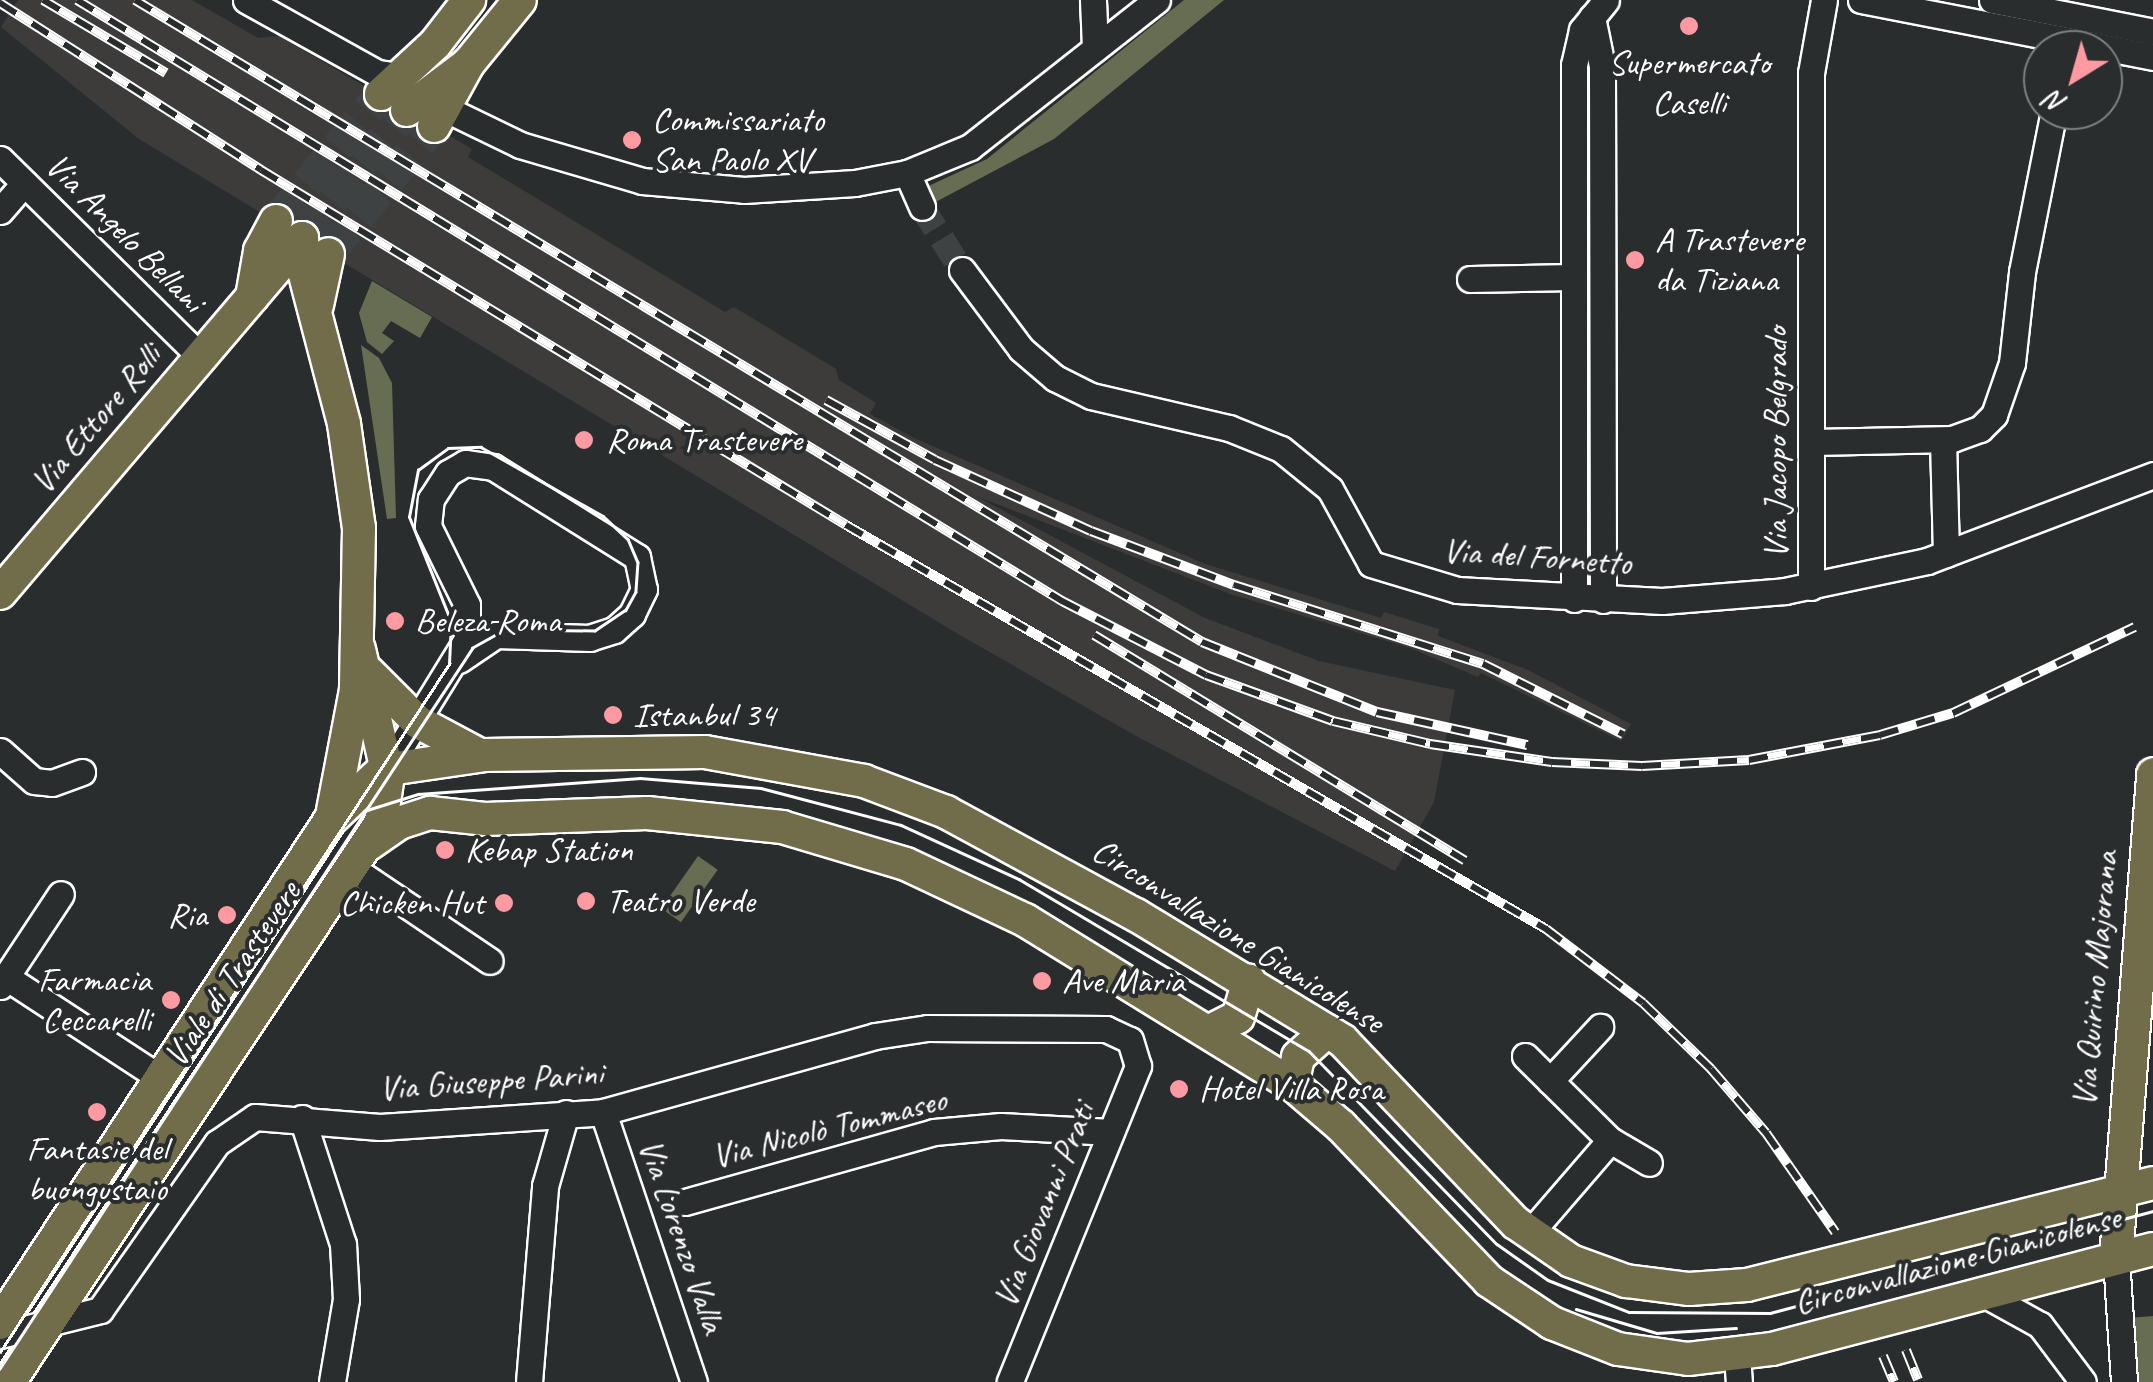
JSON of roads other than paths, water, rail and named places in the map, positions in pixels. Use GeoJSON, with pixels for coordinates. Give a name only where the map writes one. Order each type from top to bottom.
{"type":"FeatureCollection","features":[{"type":"Feature","properties":{"kind":"main road"},"geometry":{"type":"LineString","coordinates":[[414,102],[435,44],[469,0]]}},
{"type":"Feature","properties":{"kind":"main road"},"geometry":{"type":"LineString","coordinates":[[414,102],[468,64],[520,0]]}},
{"type":"Feature","properties":{"kind":"main road","name":"Via Ettore Rolli"},"geometry":{"type":"LineString","coordinates":[[0,593],[201,356],[302,246],[316,315]]}},
{"type":"Feature","properties":{"kind":"main road"},"geometry":{"type":"LineString","coordinates":[[252,298],[290,300],[316,315],[356,496],[359,649],[330,820]]}},
{"type":"Feature","properties":{"kind":"main road"},"geometry":{"type":"LineString","coordinates":[[359,649],[379,690],[452,746],[484,755]]}},
{"type":"Feature","properties":{"kind":"main road"},"geometry":{"type":"LineString","coordinates":[[359,649],[387,769],[450,814]]}},
{"type":"Feature","properties":{"kind":"main road","name":"Circonvallazione Gianicolense"},"geometry":{"type":"LineString","coordinates":[[330,820],[360,786],[387,769],[484,755],[706,752],[878,786],[1004,840],[1249,981],[1327,1031],[1377,1071],[1529,1234],[1572,1261],[1626,1281],[1723,1288],[1831,1267],[2153,1182]]}},
{"type":"Feature","properties":{"kind":"main road","name":"Viale di Trastevere"},"geometry":{"type":"LineString","coordinates":[[9,1382],[361,856],[388,800],[387,769]]}},
{"type":"Feature","properties":{"kind":"main road","name":"Via Quirino Majorana"},"geometry":{"type":"LineString","coordinates":[[2116,1258],[2118,1190],[2153,774]]}},
{"type":"Feature","properties":{"kind":"main road","name":"Circonvallazione Gianicolense"},"geometry":{"type":"LineString","coordinates":[[361,856],[416,815],[486,819],[680,814],[835,839],[992,903],[1210,1031],[1292,1084],[1342,1126],[1456,1252],[1526,1309],[1584,1338],[1632,1352],[1738,1368],[2153,1249]]}},
{"type":"Feature","properties":{"kind":"main road","name":"Viale di Trastevere"},"geometry":{"type":"LineString","coordinates":[[0,1323],[330,820]]}},
{"type":"Feature","properties":{"kind":"main road"},"geometry":{"type":"LineString","coordinates":[[1210,1031],[1238,1017],[1249,981]]}},
{"type":"Feature","properties":{"kind":"main road"},"geometry":{"type":"LineString","coordinates":[[1292,1084],[1298,1058],[1327,1031]]}},
{"type":"Feature","properties":{"kind":"street"},"geometry":{"type":"LineString","coordinates":[[246,0],[377,73],[414,102],[546,154],[665,184],[787,189],[907,173],[985,137],[1157,0]]}},
{"type":"Feature","properties":{"kind":"street"},"geometry":{"type":"LineString","coordinates":[[1093,0],[1095,48]]}},
{"type":"Feature","properties":{"kind":"street","name":"Via Jacopo Belgrado"},"geometry":{"type":"LineString","coordinates":[[1811,587],[1811,74],[1824,0]]}},
{"type":"Feature","properties":{"kind":"street"},"geometry":{"type":"LineString","coordinates":[[1860,0],[2070,27],[2153,32]]}},
{"type":"Feature","properties":{"kind":"street"},"geometry":{"type":"LineString","coordinates":[[1992,0],[2153,56]]}},
{"type":"Feature","properties":{"kind":"street"},"geometry":{"type":"LineString","coordinates":[[1599,8],[1603,600]]}},
{"type":"Feature","properties":{"kind":"street"},"geometry":{"type":"LineString","coordinates":[[1574,599],[1574,65],[1578,40],[1599,8]]}},
{"type":"Feature","properties":{"kind":"street"},"geometry":{"type":"LineString","coordinates":[[1813,442],[1942,440],[1980,430],[2004,395],[2050,130]]}},
{"type":"Feature","properties":{"kind":"street","name":"Via Angelo Bellani"},"geometry":{"type":"LineString","coordinates":[[0,159],[201,356]]}},
{"type":"Feature","properties":{"kind":"street"},"geometry":{"type":"LineString","coordinates":[[907,173],[922,207]]}},
{"type":"Feature","properties":{"kind":"street"},"geometry":{"type":"LineString","coordinates":[[0,211],[24,182]]}},
{"type":"Feature","properties":{"kind":"street"},"geometry":{"type":"LineString","coordinates":[[1470,278],[1573,266],[1603,256]]}},
{"type":"Feature","properties":{"kind":"street","name":"Via del Fornetto"},"geometry":{"type":"LineString","coordinates":[[962,270],[1021,349],[1054,378],[1101,399],[1247,434],[1300,460],[1330,490],[1360,552],[1383,572],[1457,590],[1603,600],[1707,599],[1811,587],[1946,554],[2153,475]]}},
{"type":"Feature","properties":{"kind":"street"},"geometry":{"type":"LineString","coordinates":[[1942,440],[1946,554]]}},
{"type":"Feature","properties":{"kind":"street"},"geometry":{"type":"LineString","coordinates":[[464,463],[497,469],[637,557],[642,596],[614,630],[590,638],[503,634],[481,626],[468,611],[428,518],[438,486],[464,463]]}},
{"type":"Feature","properties":{"kind":"street"},"geometry":{"type":"LineString","coordinates":[[459,660],[468,611]]}},
{"type":"Feature","properties":{"kind":"street"},"geometry":{"type":"LineString","coordinates":[[459,660],[481,641],[503,634]]}},
{"type":"Feature","properties":{"kind":"street","name":"Viale di Trastevere"},"geometry":{"type":"LineString","coordinates":[[387,769],[459,660]]}},
{"type":"Feature","properties":{"kind":"street"},"geometry":{"type":"LineString","coordinates":[[0,751],[34,781],[52,783],[82,772]]}},
{"type":"Feature","properties":{"kind":"street"},"geometry":{"type":"LineString","coordinates":[[361,856],[490,961]]}},
{"type":"Feature","properties":{"kind":"street"},"geometry":{"type":"LineString","coordinates":[[61,894],[3,982],[159,1078]]}},
{"type":"Feature","properties":{"kind":"street"},"geometry":{"type":"LineString","coordinates":[[1550,1081],[1600,1027]]}},
{"type":"Feature","properties":{"kind":"street","name":"Via Giuseppe Parini"},"geometry":{"type":"LineString","coordinates":[[46,1325],[103,1308],[227,1134],[255,1117],[380,1127],[603,1112],[825,1046],[926,1028],[1099,1028],[1120,1034],[1138,1054]]}},
{"type":"Feature","properties":{"kind":"street","name":"Via Giovanni Prati"},"geometry":{"type":"LineString","coordinates":[[1010,1382],[1111,1132],[1138,1054]]}},
{"type":"Feature","properties":{"kind":"street"},"geometry":{"type":"LineString","coordinates":[[1525,1056],[1610,1140],[1649,1163]]}},
{"type":"Feature","properties":{"kind":"street","name":"Via Lorenzo Valla"},"geometry":{"type":"LineString","coordinates":[[603,1112],[694,1382]]}},
{"type":"Feature","properties":{"kind":"street"},"geometry":{"type":"LineString","coordinates":[[529,1382],[545,1186],[566,1113]]}},
{"type":"Feature","properties":{"kind":"street"},"geometry":{"type":"LineString","coordinates":[[302,1118],[343,1244],[346,1299],[332,1382]]}},
{"type":"Feature","properties":{"kind":"street","name":"Via Nicolò Tommaseo"},"geometry":{"type":"LineString","coordinates":[[685,1202],[934,1132],[1001,1126],[1111,1132]]}},
{"type":"Feature","properties":{"kind":"street"},"geometry":{"type":"LineString","coordinates":[[1529,1234],[1610,1140]]}},
{"type":"Feature","properties":{"kind":"street"},"geometry":{"type":"LineString","coordinates":[[2116,1258],[2124,1382]]}},
{"type":"Feature","properties":{"kind":"street"},"geometry":{"type":"LineString","coordinates":[[1986,1294],[2040,1325],[2083,1382]]}},
{"type":"Feature","properties":{"kind":"street"},"geometry":{"type":"LineString","coordinates":[[0,1335],[46,1325]]}},
{"type":"Feature","properties":{"kind":"tunnel"},"geometry":{"type":"LineString","coordinates":[[276,221],[381,94]]}},
{"type":"Feature","properties":{"kind":"tunnel"},"geometry":{"type":"LineString","coordinates":[[302,238],[407,110]]}},
{"type":"Feature","properties":{"kind":"tunnel"},"geometry":{"type":"LineString","coordinates":[[328,254],[434,126]]}},
{"type":"Feature","properties":{"kind":"tunnel"},"geometry":{"type":"LineString","coordinates":[[922,207],[962,270]]}},
{"type":"Feature","properties":{"kind":"tram line"},"geometry":{"type":"LineString","coordinates":[[0,1352],[449,664],[451,622],[409,517],[418,470],[448,448],[481,447],[603,516],[628,539],[638,562],[636,592],[626,610],[595,631],[505,630],[473,648],[0,1369]]}},
{"type":"Feature","properties":{"kind":"tram line"},"geometry":{"type":"LineString","coordinates":[[364,811],[418,794],[640,778],[761,788],[901,825],[1019,879],[1309,1051],[1497,1244],[1548,1280],[1629,1312],[1770,1313],[2153,1211]]}},
{"type":"Feature","properties":{"kind":"tram line"},"geometry":{"type":"LineString","coordinates":[[1576,1309],[1657,1333],[1736,1328]]}},
{"type":"Feature","properties":{"kind":"railway"},"geometry":{"type":"LineString","coordinates":[[43,0],[166,73]]}},
{"type":"Feature","properties":{"kind":"railway"},"geometry":{"type":"LineString","coordinates":[[77,0],[1062,601],[1206,675],[1333,721],[1430,744],[1552,762],[1642,766],[1749,760],[1880,735],[1953,713],[2135,627]]}},
{"type":"Feature","properties":{"kind":"railway"},"geometry":{"type":"LineString","coordinates":[[135,0],[1202,642],[1377,712],[1527,745]]}},
{"type":"Feature","properties":{"kind":"railway"},"geometry":{"type":"LineString","coordinates":[[0,3],[261,170],[846,525],[1546,929],[1643,1003],[1711,1069],[1766,1133],[1835,1232]]}},
{"type":"Feature","properties":{"kind":"railway"},"geometry":{"type":"LineString","coordinates":[[826,400],[935,460],[1091,531],[1234,585],[1483,664],[1623,734]]}},
{"type":"Feature","properties":{"kind":"railway"},"geometry":{"type":"LineString","coordinates":[[1094,635],[1465,861]]}},
{"type":"Feature","properties":{"kind":"railway"},"geometry":{"type":"LineString","coordinates":[[1906,1350],[1918,1380]]}},
{"type":"Feature","properties":{"kind":"railway"},"geometry":{"type":"LineString","coordinates":[[1883,1356],[1894,1382]]}},
{"type":"Feature","properties":{"kind":"place","name":"Supermercato Caselli"},"geometry":{"type":"Point","coordinates":[1689,26]}},
{"type":"Feature","properties":{"kind":"place","name":"Commissariato San Paolo XV"},"geometry":{"type":"Point","coordinates":[632,140]}},
{"type":"Feature","properties":{"kind":"place","name":"A Trastevere da Tiziana"},"geometry":{"type":"Point","coordinates":[1635,260]}},
{"type":"Feature","properties":{"kind":"place","name":"Roma Trastevere"},"geometry":{"type":"Point","coordinates":[584,440]}},
{"type":"Feature","properties":{"kind":"place","name":"Beleza Roma"},"geometry":{"type":"Point","coordinates":[395,621]}},
{"type":"Feature","properties":{"kind":"place","name":"Istanbul 34"},"geometry":{"type":"Point","coordinates":[613,715]}},
{"type":"Feature","properties":{"kind":"place","name":"Kebap Station"},"geometry":{"type":"Point","coordinates":[445,850]}},
{"type":"Feature","properties":{"kind":"place","name":"Teatro Verde"},"geometry":{"type":"Point","coordinates":[586,901]}},
{"type":"Feature","properties":{"kind":"place","name":"Chicken Hut"},"geometry":{"type":"Point","coordinates":[504,903]}},
{"type":"Feature","properties":{"kind":"place","name":"Ria"},"geometry":{"type":"Point","coordinates":[227,915]}},
{"type":"Feature","properties":{"kind":"place","name":"Ave Maria"},"geometry":{"type":"Point","coordinates":[1042,981]}},
{"type":"Feature","properties":{"kind":"place","name":"Farmacia Ceccarelli"},"geometry":{"type":"Point","coordinates":[171,1000]}},
{"type":"Feature","properties":{"kind":"place","name":"Hotel Villa Rosa"},"geometry":{"type":"Point","coordinates":[1179,1089]}},
{"type":"Feature","properties":{"kind":"place","name":"Fantasie del buongustaio"},"geometry":{"type":"Point","coordinates":[97,1112]}}]}
